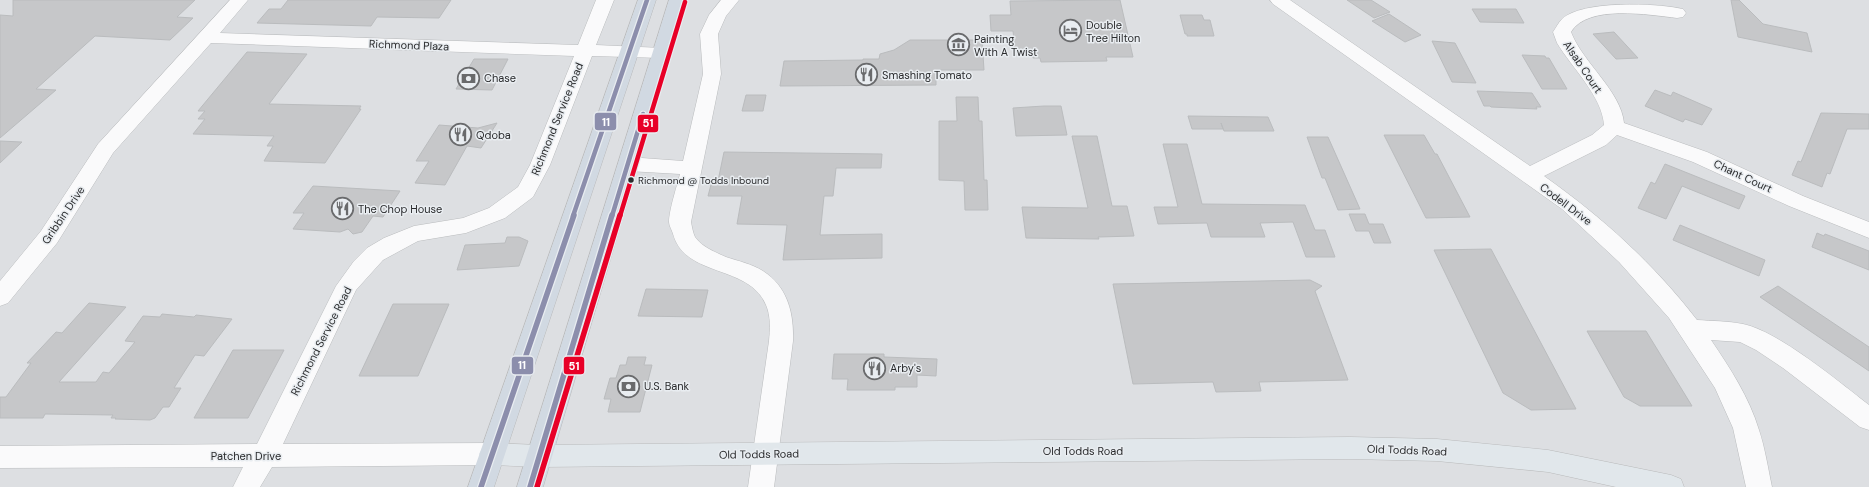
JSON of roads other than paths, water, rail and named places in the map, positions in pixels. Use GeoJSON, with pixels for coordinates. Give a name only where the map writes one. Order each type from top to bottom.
{"type":"FeatureCollection","features":[{"type":"Feature","properties":{"kind":"highway"},"geometry":{"type":"LineString","coordinates":[[481,487],[647,0]]}},
{"type":"Feature","properties":{"kind":"highway"},"geometry":{"type":"LineString","coordinates":[[530,487],[678,0]]}},
{"type":"Feature","properties":{"kind":"main road","name":"Old Todds Road"},"geometry":{"type":"LineString","coordinates":[[492,454],[539,456],[1350,448],[1437,450],[1548,461],[1671,487]]}},
{"type":"Feature","properties":{"kind":"street"},"geometry":{"type":"LineString","coordinates":[[206,38],[239,0]]}},
{"type":"Feature","properties":{"kind":"street","name":"Richmond Service Road"},"geometry":{"type":"LineString","coordinates":[[246,487],[264,456],[345,291],[362,267],[375,254],[392,244],[414,234],[466,225],[497,213],[526,192],[540,165],[605,0]]}},
{"type":"Feature","properties":{"kind":"street"},"geometry":{"type":"LineString","coordinates":[[730,0],[718,15],[709,34],[712,74],[680,222],[684,240],[704,258],[734,267],[758,278],[772,293],[778,305],[782,325],[764,454],[761,487]]}},
{"type":"Feature","properties":{"kind":"street","name":"Codell Drive"},"geometry":{"type":"LineString","coordinates":[[1279,0],[1569,204],[1622,249],[1649,276],[1690,329],[1720,373],[1746,428],[1759,487]]}},
{"type":"Feature","properties":{"kind":"street","name":"Alsab Court"},"geometry":{"type":"LineString","coordinates":[[1614,127],[1615,121],[1606,100],[1566,44],[1562,32],[1563,26],[1577,13],[1589,9],[1610,7],[1639,8],[1677,13]]}},
{"type":"Feature","properties":{"kind":"street","name":"Richmond Plaza"},"geometry":{"type":"LineString","coordinates":[[206,38],[662,53]]}},
{"type":"Feature","properties":{"kind":"street","name":"Gribbin Drive"},"geometry":{"type":"LineString","coordinates":[[0,297],[48,237],[76,197],[105,149],[206,38]]}},
{"type":"Feature","properties":{"kind":"street"},"geometry":{"type":"LineString","coordinates":[[1528,176],[1599,140],[1614,127]]}},
{"type":"Feature","properties":{"kind":"street","name":"Chant Court"},"geometry":{"type":"LineString","coordinates":[[1614,127],[1700,156],[1796,201],[1869,230]]}},
{"type":"Feature","properties":{"kind":"street"},"geometry":{"type":"LineString","coordinates":[[628,164],[692,168]]}},
{"type":"Feature","properties":{"kind":"street"},"geometry":{"type":"LineString","coordinates":[[1690,329],[1743,333],[1764,343],[1792,361],[1869,419]]}},
{"type":"Feature","properties":{"kind":"street","name":"Patchen Drive"},"geometry":{"type":"LineString","coordinates":[[0,458],[492,454]]}},
{"type":"Feature","properties":{"kind":"place","name":"Double Tree Hilton"},"geometry":{"type":"Point","coordinates":[1070,31]}},
{"type":"Feature","properties":{"kind":"place","name":"Painting With A Twist"},"geometry":{"type":"Point","coordinates":[958,45]}},
{"type":"Feature","properties":{"kind":"place","name":"Smashing Tomato"},"geometry":{"type":"Point","coordinates":[866,75]}},
{"type":"Feature","properties":{"kind":"place","name":"Chase"},"geometry":{"type":"Point","coordinates":[468,78]}},
{"type":"Feature","properties":{"kind":"place","name":"Qdoba"},"geometry":{"type":"Point","coordinates":[461,135]}},
{"type":"Feature","properties":{"kind":"place","name":"Richmond @ Todds Inbound"},"geometry":{"type":"Point","coordinates":[631,180]}},
{"type":"Feature","properties":{"kind":"place","name":"The Chop House"},"geometry":{"type":"Point","coordinates":[342,209]}},
{"type":"Feature","properties":{"kind":"place","name":"Arby's"},"geometry":{"type":"Point","coordinates":[875,368]}},
{"type":"Feature","properties":{"kind":"place","name":"U.S. Bank"},"geometry":{"type":"Point","coordinates":[629,386]}}]}
